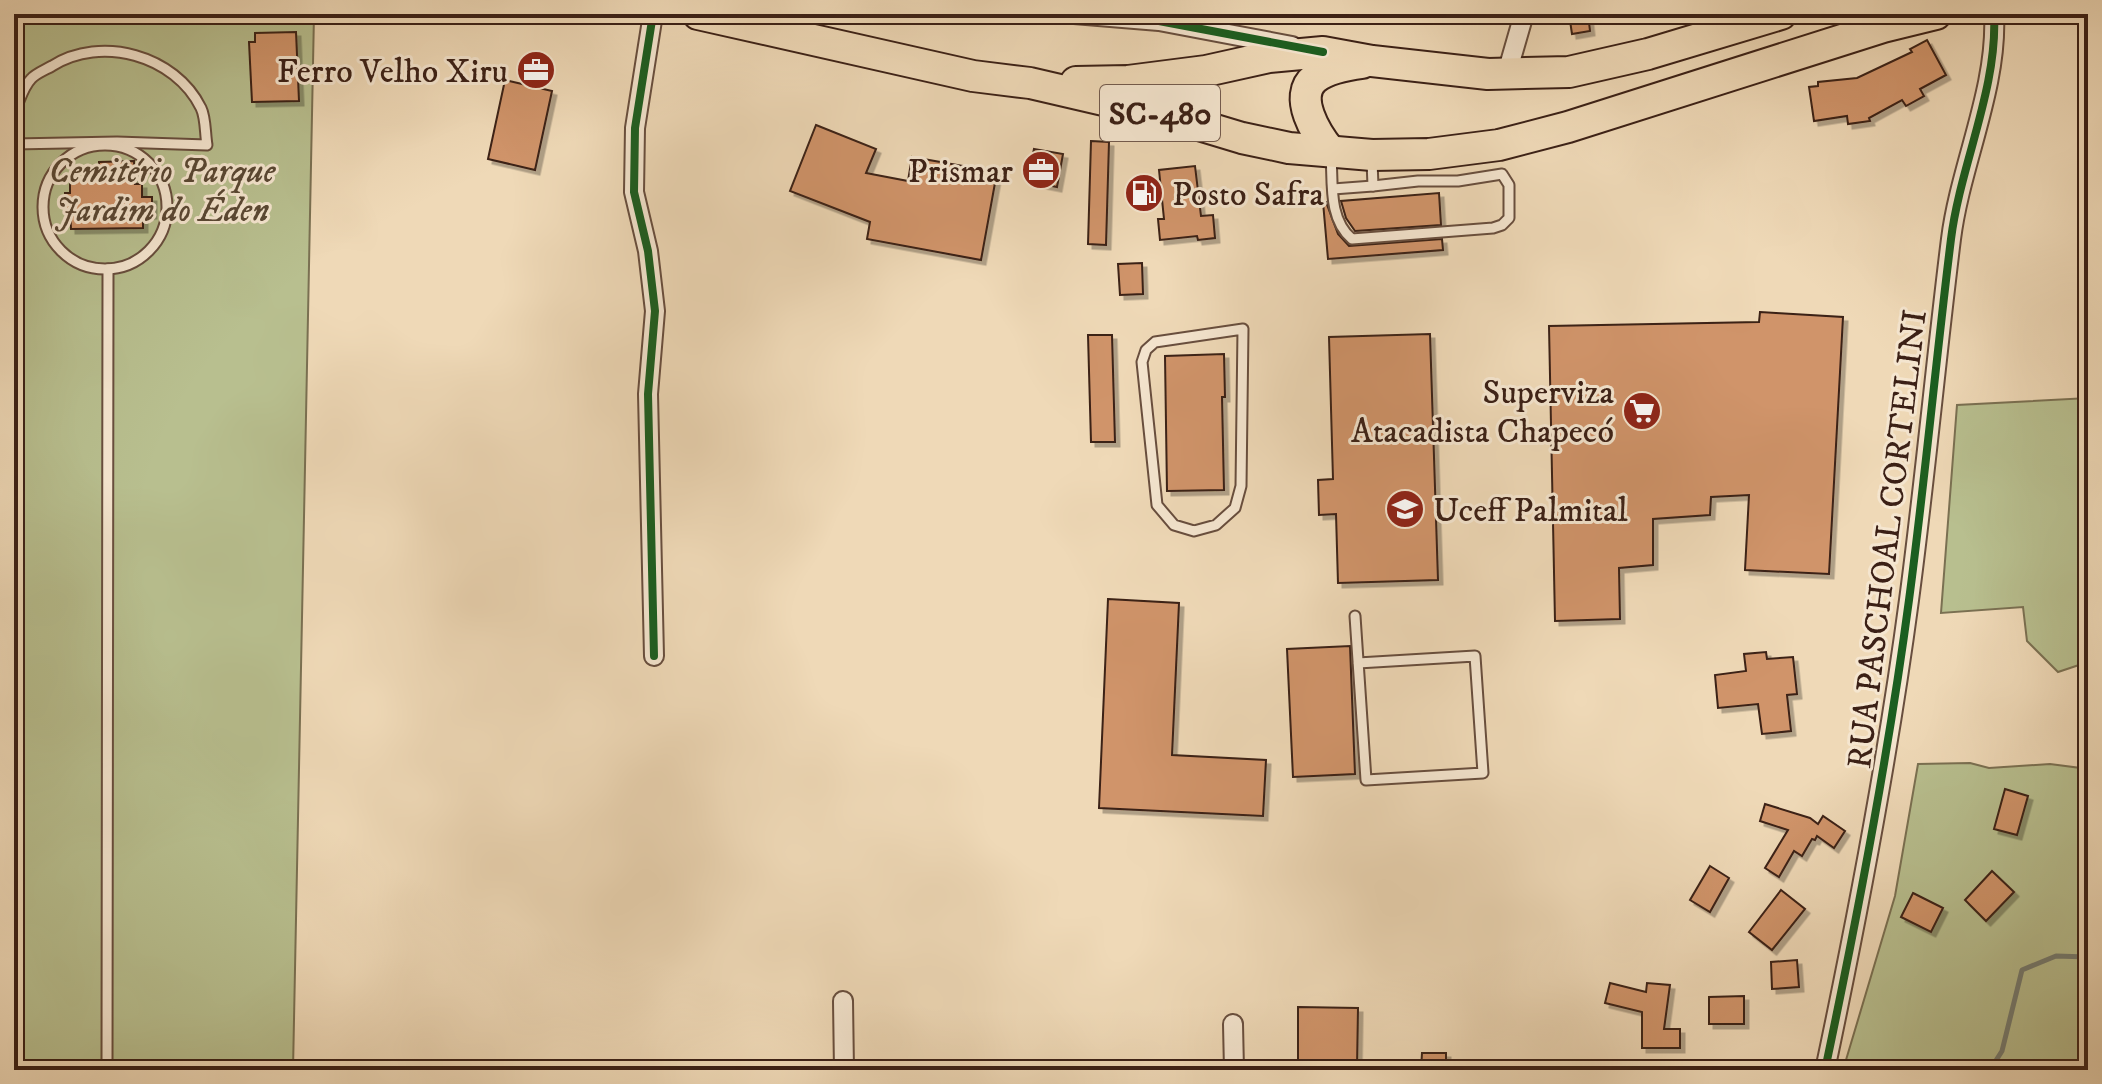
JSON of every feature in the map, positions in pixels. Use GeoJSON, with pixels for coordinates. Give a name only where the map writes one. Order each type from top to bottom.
{"type":"FeatureCollection","features":[{"type":"Feature","properties":{"kind":"main road","name":"SC-480"},"geometry":{"type":"LineString","coordinates":[[698,14],[748,19],[973,76],[1030,83],[1159,113],[1242,138],[1289,148],[1372,155],[1429,154],[1526,138],[1883,27],[1936,14]]}},
{"type":"Feature","properties":{"kind":"main road"},"geometry":{"type":"LineString","coordinates":[[1030,83],[1128,81],[1206,71],[1269,57],[1323,52],[1372,61],[1488,74],[1569,72],[1648,54],[1781,14]]}},
{"type":"Feature","properties":{"kind":"main road"},"geometry":{"type":"LineString","coordinates":[[1330,151],[1317,134],[1308,114],[1306,93],[1313,79],[1339,67],[1372,61]]}},
{"type":"Feature","properties":{"kind":"street"},"geometry":{"type":"LineString","coordinates":[[653,14],[635,128],[634,192],[648,251],[655,311],[648,394],[654,656]]}},
{"type":"Feature","properties":{"kind":"street"},"geometry":{"type":"LineString","coordinates":[[1074,14],[1160,17],[1323,52]]}},
{"type":"Feature","properties":{"kind":"street"},"geometry":{"type":"LineString","coordinates":[[1507,73],[1524,14]]}},
{"type":"Feature","properties":{"kind":"street","name":"RUA PASCHOAL CORTELINI"},"geometry":{"type":"LineString","coordinates":[[1825,1070],[1866,875],[1910,597],[1951,234],[1986,85],[1994,14]]}},
{"type":"Feature","properties":{"kind":"street"},"geometry":{"type":"LineString","coordinates":[[843,1001],[844,1070]]}},
{"type":"Feature","properties":{"kind":"street"},"geometry":{"type":"LineString","coordinates":[[1233,1024],[1234,1070]]}},
{"type":"Feature","properties":{"kind":"lane"},"geometry":{"type":"LineString","coordinates":[[14,112],[31,79],[60,61],[105,50],[157,62],[180,80],[202,110],[207,145],[14,144]]}},
{"type":"Feature","properties":{"kind":"lane"},"geometry":{"type":"LineString","coordinates":[[106,144],[125,148],[149,163],[164,187],[167,206],[164,225],[156,242],[144,256],[127,265],[108,269],[88,267],[70,259],[46,228],[42,208],[45,188],[54,170],[77,151],[106,144]]}},
{"type":"Feature","properties":{"kind":"lane"},"geometry":{"type":"LineString","coordinates":[[1330,151],[1333,189],[1335,214],[1341,228],[1352,239],[1493,228],[1509,218],[1509,185],[1502,174],[1458,181],[1418,181],[1333,189]]}},
{"type":"Feature","properties":{"kind":"lane"},"geometry":{"type":"LineString","coordinates":[[1372,155],[1373,186]]}},
{"type":"Feature","properties":{"kind":"lane"},"geometry":{"type":"LineString","coordinates":[[107,1070],[108,269]]}},
{"type":"Feature","properties":{"kind":"lane"},"geometry":{"type":"LineString","coordinates":[[1243,329],[1241,486],[1235,508],[1216,525],[1194,531],[1174,525],[1157,505],[1142,362],[1146,350],[1155,342],[1243,329]]}},
{"type":"Feature","properties":{"kind":"lane"},"geometry":{"type":"LineString","coordinates":[[1355,616],[1358,663],[1366,780],[1483,773],[1475,656],[1358,663]]}},
{"type":"Feature","properties":{"kind":"green space","name":"Cemitério Parque Jardim do Éden"},"geometry":{"type":"Polygon","coordinates":[[[14,14],[314,14],[293,1070],[14,1070],[14,14]]]}},
{"type":"Feature","properties":{"kind":"green space"},"geometry":{"type":"Polygon","coordinates":[[[2088,398],[2088,662],[2058,672],[2027,641],[2023,607],[1941,613],[1957,405],[2088,398]]]}},
{"type":"Feature","properties":{"kind":"green space"},"geometry":{"type":"Polygon","coordinates":[[[1970,763],[1989,768],[2050,764],[2088,769],[2088,1070],[1843,1070],[1895,896],[1918,764],[1970,763]]]}},
{"type":"Feature","properties":{"kind":"building"},"geometry":{"type":"Polygon","coordinates":[[[1569,14],[1588,14],[1590,31],[1572,34],[1569,14]]]}},
{"type":"Feature","properties":{"kind":"building"},"geometry":{"type":"Polygon","coordinates":[[[296,32],[299,101],[252,102],[249,42],[255,42],[255,33],[296,32]]]}},
{"type":"Feature","properties":{"kind":"building"},"geometry":{"type":"Polygon","coordinates":[[[1927,40],[1946,75],[1920,89],[1924,96],[1906,106],[1902,100],[1869,118],[1870,121],[1848,124],[1847,116],[1814,121],[1809,87],[1818,86],[1818,82],[1857,78],[1912,52],[1910,49],[1927,40]]]}},
{"type":"Feature","properties":{"kind":"building"},"geometry":{"type":"Polygon","coordinates":[[[505,80],[552,91],[535,170],[488,159],[505,80]]]}},
{"type":"Feature","properties":{"kind":"building"},"geometry":{"type":"Polygon","coordinates":[[[816,125],[876,149],[866,173],[908,181],[912,157],[997,172],[981,260],[867,239],[870,222],[790,191],[816,125]]]}},
{"type":"Feature","properties":{"kind":"building"},"geometry":{"type":"Polygon","coordinates":[[[1091,141],[1109,142],[1106,245],[1088,244],[1091,141]]]}},
{"type":"Feature","properties":{"kind":"building"},"geometry":{"type":"Polygon","coordinates":[[[1034,149],[1063,154],[1057,187],[1027,181],[1034,149]]]}},
{"type":"Feature","properties":{"kind":"building"},"geometry":{"type":"Polygon","coordinates":[[[134,161],[135,184],[142,184],[142,197],[152,197],[152,214],[143,215],[143,228],[71,229],[70,210],[65,210],[65,193],[70,193],[70,179],[99,178],[99,162],[134,161]]]}},
{"type":"Feature","properties":{"kind":"building"},"geometry":{"type":"Polygon","coordinates":[[[1195,166],[1201,216],[1213,215],[1215,238],[1198,240],[1197,236],[1160,240],[1158,219],[1164,219],[1159,170],[1195,166]]]}},
{"type":"Feature","properties":{"kind":"building"},"geometry":{"type":"Polygon","coordinates":[[[1439,193],[1441,225],[1355,231],[1346,218],[1341,201],[1439,193]]]}},
{"type":"Feature","properties":{"kind":"building"},"geometry":{"type":"Polygon","coordinates":[[[1323,202],[1326,202],[1338,234],[1349,246],[1442,239],[1443,250],[1328,259],[1323,202]]]}},
{"type":"Feature","properties":{"kind":"building"},"geometry":{"type":"Polygon","coordinates":[[[1142,263],[1143,294],[1120,295],[1118,264],[1142,263]]]}},
{"type":"Feature","properties":{"kind":"building","name":"Superviza Atacadista Chapecó"},"geometry":{"type":"Polygon","coordinates":[[[1760,312],[1843,317],[1829,574],[1745,570],[1749,495],[1711,497],[1710,515],[1653,519],[1653,565],[1619,568],[1620,619],[1555,621],[1549,326],[1759,322],[1760,312]]]}},
{"type":"Feature","properties":{"kind":"building"},"geometry":{"type":"Polygon","coordinates":[[[1430,334],[1438,580],[1338,583],[1336,514],[1319,515],[1318,480],[1333,479],[1329,337],[1430,334]]]}},
{"type":"Feature","properties":{"kind":"building"},"geometry":{"type":"Polygon","coordinates":[[[1088,335],[1112,335],[1115,442],[1091,442],[1088,335]]]}},
{"type":"Feature","properties":{"kind":"building"},"geometry":{"type":"Polygon","coordinates":[[[1224,354],[1224,490],[1167,491],[1165,356],[1224,354]]]}},
{"type":"Feature","properties":{"kind":"building"},"geometry":{"type":"Polygon","coordinates":[[[1108,599],[1179,603],[1172,755],[1266,760],[1263,816],[1099,808],[1108,599]]]}},
{"type":"Feature","properties":{"kind":"building"},"geometry":{"type":"Polygon","coordinates":[[[1350,646],[1355,774],[1293,777],[1287,649],[1350,646]]]}},
{"type":"Feature","properties":{"kind":"building"},"geometry":{"type":"Polygon","coordinates":[[[1766,652],[1767,659],[1793,657],[1797,694],[1787,695],[1791,731],[1762,734],[1758,704],[1718,708],[1715,675],[1746,671],[1744,654],[1766,652]]]}},
{"type":"Feature","properties":{"kind":"building"},"geometry":{"type":"Polygon","coordinates":[[[2005,789],[2028,796],[2017,835],[1994,829],[2005,789]]]}},
{"type":"Feature","properties":{"kind":"building"},"geometry":{"type":"Polygon","coordinates":[[[1765,804],[1810,818],[1818,824],[1823,816],[1845,831],[1834,848],[1817,836],[1802,856],[1794,851],[1779,877],[1765,868],[1788,830],[1760,821],[1765,804]]]}},
{"type":"Feature","properties":{"kind":"building"},"geometry":{"type":"Polygon","coordinates":[[[1710,866],[1729,878],[1710,912],[1690,900],[1710,866]]]}},
{"type":"Feature","properties":{"kind":"building"},"geometry":{"type":"Polygon","coordinates":[[[1992,871],[2014,892],[1986,921],[1965,900],[1992,871]]]}},
{"type":"Feature","properties":{"kind":"building"},"geometry":{"type":"Polygon","coordinates":[[[1781,890],[1805,909],[1772,950],[1749,932],[1781,890]]]}},
{"type":"Feature","properties":{"kind":"building"},"geometry":{"type":"Polygon","coordinates":[[[1913,893],[1943,908],[1931,932],[1901,917],[1913,893]]]}},
{"type":"Feature","properties":{"kind":"building"},"geometry":{"type":"Polygon","coordinates":[[[1797,960],[1799,987],[1772,989],[1771,962],[1797,960]]]}},
{"type":"Feature","properties":{"kind":"building"},"geometry":{"type":"Polygon","coordinates":[[[1610,983],[1646,992],[1647,983],[1670,985],[1664,1029],[1680,1029],[1680,1048],[1642,1048],[1642,1012],[1605,1003],[1610,983]]]}},
{"type":"Feature","properties":{"kind":"building"},"geometry":{"type":"Polygon","coordinates":[[[1744,996],[1744,1024],[1709,1024],[1709,997],[1744,996]]]}},
{"type":"Feature","properties":{"kind":"building"},"geometry":{"type":"Polygon","coordinates":[[[1298,1007],[1358,1008],[1357,1068],[1314,1070],[1298,1067],[1298,1007]]]}},
{"type":"Feature","properties":{"kind":"building"},"geometry":{"type":"Polygon","coordinates":[[[1422,1053],[1446,1053],[1446,1070],[1421,1070],[1422,1053]]]}},
{"type":"Feature","properties":{"kind":"waterway"},"geometry":{"type":"LineString","coordinates":[[1990,1070],[2002,1051],[2022,970],[2056,956],[2088,957]]}},
{"type":"Feature","properties":{"kind":"cycle path"},"geometry":{"type":"LineString","coordinates":[[653,14],[635,128],[634,192],[648,251],[655,311],[648,394],[654,656]]}},
{"type":"Feature","properties":{"kind":"cycle path"},"geometry":{"type":"LineString","coordinates":[[1074,14],[1159,21],[1323,52]]}},
{"type":"Feature","properties":{"kind":"cycle path"},"geometry":{"type":"LineString","coordinates":[[1825,1070],[1861,894],[1892,718],[1915,555],[1951,239],[1962,183],[1985,98],[1994,42],[1994,14]]}},
{"type":"Feature","properties":{"kind":"place","name":"Ferro Velho Xiru"},"geometry":{"type":"Point","coordinates":[536,70]}},
{"type":"Feature","properties":{"kind":"place","name":"Prismar"},"geometry":{"type":"Point","coordinates":[1041,170]}},
{"type":"Feature","properties":{"kind":"place","name":"Posto Safra"},"geometry":{"type":"Point","coordinates":[1144,193]}},
{"type":"Feature","properties":{"kind":"place","name":"Superviza Atacadista Chapecó"},"geometry":{"type":"Point","coordinates":[1642,411]}},
{"type":"Feature","properties":{"kind":"place","name":"Uceff Palmital"},"geometry":{"type":"Point","coordinates":[1405,509]}}]}
